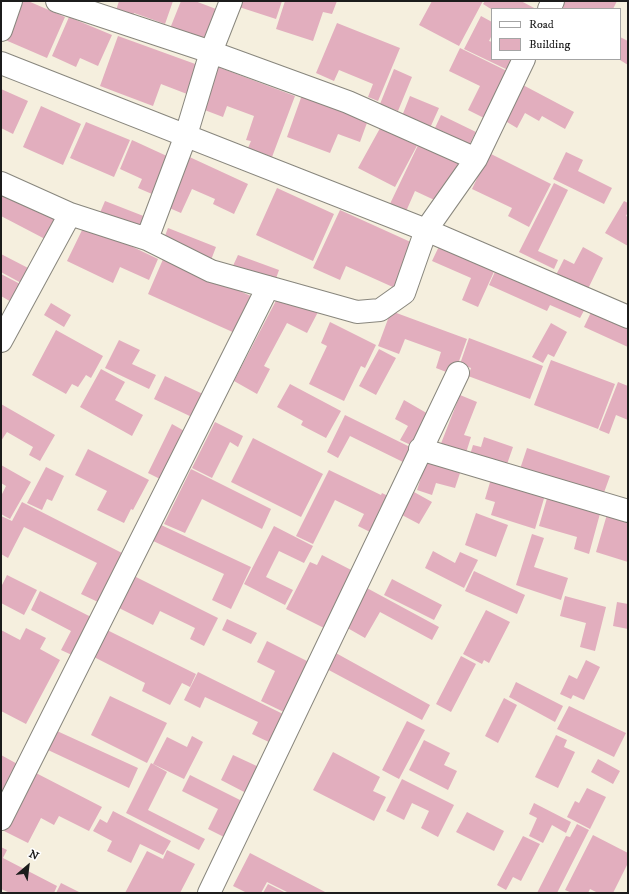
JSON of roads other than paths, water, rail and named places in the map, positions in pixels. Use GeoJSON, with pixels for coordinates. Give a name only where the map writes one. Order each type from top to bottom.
{"type":"FeatureCollection","features":[{"type":"Feature","properties":{"kind":"street"},"geometry":{"type":"LineString","coordinates":[[1,30],[11,1]]}},
{"type":"Feature","properties":{"kind":"street"},"geometry":{"type":"LineString","coordinates":[[57,1],[211,52],[348,102],[476,159]]}},
{"type":"Feature","properties":{"kind":"street"},"geometry":{"type":"LineString","coordinates":[[146,239],[186,136],[211,52],[231,1]]}},
{"type":"Feature","properties":{"kind":"street"},"geometry":{"type":"LineString","coordinates":[[1,183],[70,214],[146,239],[211,271],[357,312],[380,310],[404,293],[426,230],[476,159],[524,60]]}},
{"type":"Feature","properties":{"kind":"street"},"geometry":{"type":"LineString","coordinates":[[1,63],[426,230],[628,317]]}},
{"type":"Feature","properties":{"kind":"street"},"geometry":{"type":"LineString","coordinates":[[1,341],[70,214]]}},
{"type":"Feature","properties":{"kind":"street"},"geometry":{"type":"LineString","coordinates":[[1,819],[268,287]]}},
{"type":"Feature","properties":{"kind":"street"},"geometry":{"type":"LineString","coordinates":[[209,893],[420,449],[458,373]]}},
{"type":"Feature","properties":{"kind":"street"},"geometry":{"type":"LineString","coordinates":[[420,449],[628,511]]}}]}
